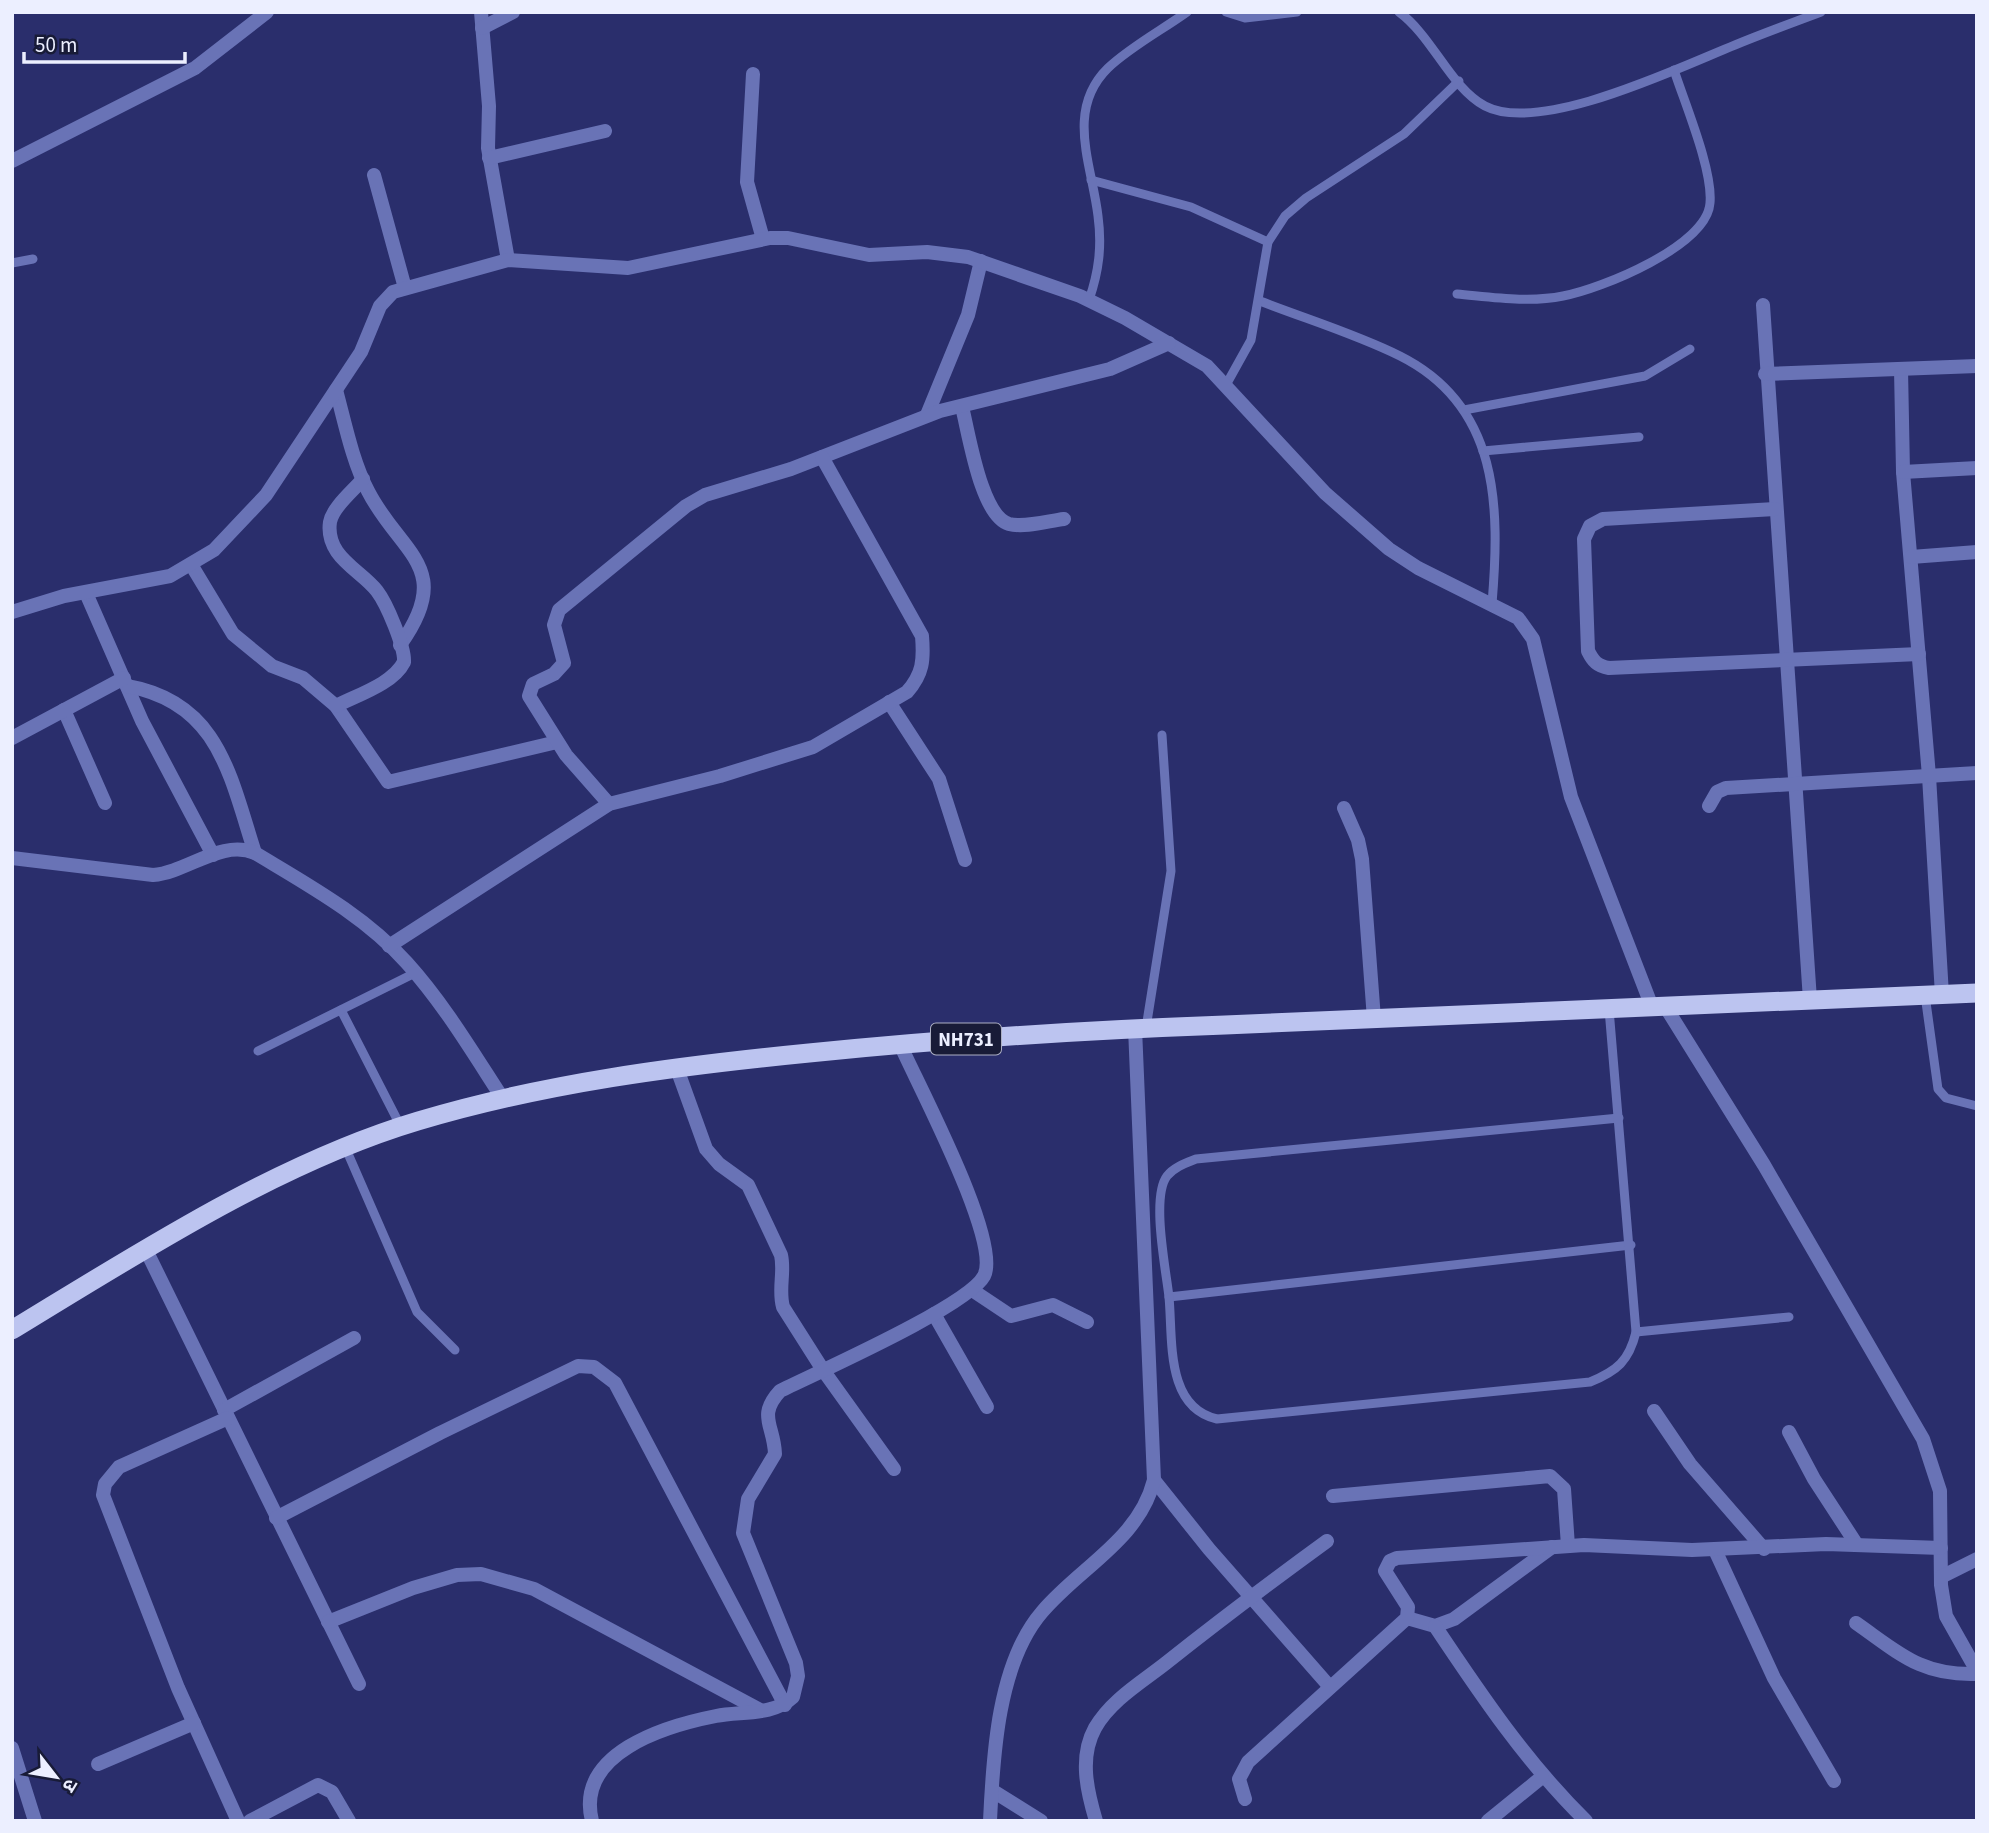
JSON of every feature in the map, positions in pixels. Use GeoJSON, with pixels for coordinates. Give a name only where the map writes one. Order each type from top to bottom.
{"type":"FeatureCollection","features":[{"type":"Feature","properties":{"kind":"highway","name":"NH731"},"geometry":{"type":"LineString","coordinates":[[12,1330],[146,1250],[262,1186],[401,1127],[503,1099],[676,1066],[900,1044],[1140,1028],[1977,993]]}},
{"type":"Feature","properties":{"kind":"street"},"geometry":{"type":"LineString","coordinates":[[12,161],[195,68],[267,12]]}},
{"type":"Feature","properties":{"kind":"street"},"geometry":{"type":"LineString","coordinates":[[481,12],[489,106],[489,158],[508,260]]}},
{"type":"Feature","properties":{"kind":"street"},"geometry":{"type":"LineString","coordinates":[[482,28],[513,12]]}},
{"type":"Feature","properties":{"kind":"street"},"geometry":{"type":"LineString","coordinates":[[753,75],[747,182],[763,239]]}},
{"type":"Feature","properties":{"kind":"street"},"geometry":{"type":"LineString","coordinates":[[489,158],[605,131]]}},
{"type":"Feature","properties":{"kind":"street"},"geometry":{"type":"LineString","coordinates":[[374,175],[405,288]]}},
{"type":"Feature","properties":{"kind":"street"},"geometry":{"type":"LineString","coordinates":[[12,612],[86,593],[154,580],[191,566],[214,550],[266,495],[361,352],[380,306],[394,292],[508,260],[628,268],[763,239],[788,238],[869,256],[935,253],[981,261],[1088,300],[1169,343],[1207,366],[1292,459],[1359,526],[1418,568],[1518,618],[1533,639],[1571,797],[1659,1007],[1771,1176],[1923,1438],[1940,1491],[1941,1577],[1946,1616],[1977,1673],[1935,1672],[1904,1657],[1856,1623]]}},
{"type":"Feature","properties":{"kind":"street"},"geometry":{"type":"LineString","coordinates":[[927,415],[968,315],[981,261]]}},
{"type":"Feature","properties":{"kind":"street"},"geometry":{"type":"LineString","coordinates":[[1763,305],[1765,373],[1797,783],[1810,1000]]}},
{"type":"Feature","properties":{"kind":"street"},"geometry":{"type":"LineString","coordinates":[[609,804],[557,742],[529,696],[533,684],[554,674],[564,663],[554,625],[559,610],[686,506],[705,495],[822,457],[927,415],[1110,369],[1169,343]]}},
{"type":"Feature","properties":{"kind":"street"},"geometry":{"type":"LineString","coordinates":[[1765,373],[1977,366]]}},
{"type":"Feature","properties":{"kind":"street"},"geometry":{"type":"LineString","coordinates":[[1901,369],[1903,472],[1929,776],[1933,995]]}},
{"type":"Feature","properties":{"kind":"street"},"geometry":{"type":"LineString","coordinates":[[335,390],[363,479],[377,507],[419,563],[423,603],[414,626],[400,645]]}},
{"type":"Feature","properties":{"kind":"street"},"geometry":{"type":"LineString","coordinates":[[962,407],[991,511],[1007,524],[1016,525],[1064,519]]}},
{"type":"Feature","properties":{"kind":"street"},"geometry":{"type":"LineString","coordinates":[[389,946],[609,804],[720,776],[813,747],[907,691],[917,680],[922,668],[922,636],[822,457]]}},
{"type":"Feature","properties":{"kind":"street"},"geometry":{"type":"LineString","coordinates":[[1903,472],[1977,468]]}},
{"type":"Feature","properties":{"kind":"street"},"geometry":{"type":"LineString","coordinates":[[336,706],[396,673],[404,662],[384,601],[370,582],[350,569],[340,557],[331,531],[333,514],[363,479]]}},
{"type":"Feature","properties":{"kind":"street"},"geometry":{"type":"LineString","coordinates":[[1775,509],[1603,519],[1590,526],[1584,539],[1588,651],[1597,664],[1609,668],[1919,654]]}},
{"type":"Feature","properties":{"kind":"street"},"geometry":{"type":"LineString","coordinates":[[1910,557],[1977,552]]}},
{"type":"Feature","properties":{"kind":"street"},"geometry":{"type":"LineString","coordinates":[[191,566],[233,634],[249,650],[272,666],[303,678],[336,706],[387,782],[557,742]]}},
{"type":"Feature","properties":{"kind":"street"},"geometry":{"type":"LineString","coordinates":[[86,593],[125,682],[213,855]]}},
{"type":"Feature","properties":{"kind":"street"},"geometry":{"type":"LineString","coordinates":[[12,738],[125,682],[166,697],[201,722],[226,762],[255,853]]}},
{"type":"Feature","properties":{"kind":"street"},"geometry":{"type":"LineString","coordinates":[[889,702],[939,779],[965,860]]}},
{"type":"Feature","properties":{"kind":"street"},"geometry":{"type":"LineString","coordinates":[[64,710],[105,803]]}},
{"type":"Feature","properties":{"kind":"street"},"geometry":{"type":"LineString","coordinates":[[1709,806],[1717,792],[1726,788],[1977,773]]}},
{"type":"Feature","properties":{"kind":"street"},"geometry":{"type":"LineString","coordinates":[[1344,808],[1363,859],[1374,1019]]}},
{"type":"Feature","properties":{"kind":"street"},"geometry":{"type":"LineString","coordinates":[[12,858],[153,875],[173,874],[227,848],[243,848],[255,853],[336,903],[389,946],[415,973],[503,1099]]}},
{"type":"Feature","properties":{"kind":"street"},"geometry":{"type":"LineString","coordinates":[[990,1821],[1008,1678],[1017,1653],[1040,1614],[1136,1521],[1150,1496],[1154,1479],[1140,1028]]}},
{"type":"Feature","properties":{"kind":"street"},"geometry":{"type":"LineString","coordinates":[[592,1821],[590,1798],[593,1784],[613,1754],[670,1729],[702,1719],[785,1705],[796,1689],[796,1663],[747,1549],[743,1519],[748,1499],[775,1454],[766,1418],[767,1407],[780,1391],[934,1314],[972,1290],[983,1278],[988,1267],[988,1249],[966,1186],[900,1044]]}},
{"type":"Feature","properties":{"kind":"street"},"geometry":{"type":"LineString","coordinates":[[676,1066],[706,1149],[719,1164],[748,1185],[754,1195],[783,1264],[780,1284],[783,1307],[823,1370],[894,1469]]}},
{"type":"Feature","properties":{"kind":"street"},"geometry":{"type":"LineString","coordinates":[[146,1250],[359,1684]]}},
{"type":"Feature","properties":{"kind":"street"},"geometry":{"type":"LineString","coordinates":[[972,1290],[1011,1316],[1053,1306],[1087,1322]]}},
{"type":"Feature","properties":{"kind":"street"},"geometry":{"type":"LineString","coordinates":[[934,1314],[987,1407]]}},
{"type":"Feature","properties":{"kind":"street"},"geometry":{"type":"LineString","coordinates":[[238,1821],[194,1723],[103,1495],[105,1484],[119,1467],[226,1414],[354,1338]]}},
{"type":"Feature","properties":{"kind":"street"},"geometry":{"type":"LineString","coordinates":[[276,1518],[440,1433],[579,1366],[594,1367],[615,1383],[785,1705]]}},
{"type":"Feature","properties":{"kind":"street"},"geometry":{"type":"LineString","coordinates":[[1654,1411],[1690,1464],[1764,1549]]}},
{"type":"Feature","properties":{"kind":"street"},"geometry":{"type":"LineString","coordinates":[[1789,1432],[1814,1479],[1857,1545]]}},
{"type":"Feature","properties":{"kind":"street"},"geometry":{"type":"LineString","coordinates":[[1333,1496],[1550,1476],[1564,1489],[1561,1546]]}},
{"type":"Feature","properties":{"kind":"street"},"geometry":{"type":"LineString","coordinates":[[1154,1479],[1250,1597],[1330,1687]]}},
{"type":"Feature","properties":{"kind":"street"},"geometry":{"type":"LineString","coordinates":[[1097,1821],[1085,1770],[1087,1750],[1095,1728],[1113,1704],[1250,1597],[1327,1541]]}},
{"type":"Feature","properties":{"kind":"street"},"geometry":{"type":"LineString","coordinates":[[1245,1799],[1239,1779],[1248,1762],[1407,1618],[1408,1607],[1385,1572],[1390,1561],[1561,1546],[1714,1550],[1857,1545],[1941,1548]]}},
{"type":"Feature","properties":{"kind":"street"},"geometry":{"type":"LineString","coordinates":[[1407,1618],[1435,1626],[1454,1619],[1561,1546]]}},
{"type":"Feature","properties":{"kind":"street"},"geometry":{"type":"LineString","coordinates":[[1714,1550],[1774,1678],[1833,1781]]}},
{"type":"Feature","properties":{"kind":"street"},"geometry":{"type":"LineString","coordinates":[[1941,1577],[1977,1559]]}},
{"type":"Feature","properties":{"kind":"street"},"geometry":{"type":"LineString","coordinates":[[328,1622],[413,1588],[457,1575],[481,1574],[534,1589],[761,1710]]}},
{"type":"Feature","properties":{"kind":"street"},"geometry":{"type":"LineString","coordinates":[[1435,1626],[1483,1699],[1542,1777],[1586,1821]]}},
{"type":"Feature","properties":{"kind":"street"},"geometry":{"type":"LineString","coordinates":[[98,1764],[194,1723]]}},
{"type":"Feature","properties":{"kind":"street"},"geometry":{"type":"LineString","coordinates":[[12,1748],[35,1821]]}},
{"type":"Feature","properties":{"kind":"street"},"geometry":{"type":"LineString","coordinates":[[1488,1821],[1542,1777]]}},
{"type":"Feature","properties":{"kind":"street"},"geometry":{"type":"LineString","coordinates":[[250,1821],[318,1785],[332,1792],[349,1821]]}},
{"type":"Feature","properties":{"kind":"street"},"geometry":{"type":"LineString","coordinates":[[993,1791],[1041,1821]]}},
{"type":"Feature","properties":{"kind":"lane"},"geometry":{"type":"LineString","coordinates":[[1088,300],[1100,260],[1098,215],[1083,138],[1085,108],[1094,86],[1109,67],[1187,12]]}},
{"type":"Feature","properties":{"kind":"lane"},"geometry":{"type":"LineString","coordinates":[[1226,12],[1245,19],[1297,12]]}},
{"type":"Feature","properties":{"kind":"lane"},"geometry":{"type":"LineString","coordinates":[[1399,12],[1429,40],[1468,93],[1499,112],[1516,113],[1539,112],[1605,96],[1821,12]]}},
{"type":"Feature","properties":{"kind":"lane"},"geometry":{"type":"LineString","coordinates":[[1457,294],[1532,298],[1564,296],[1599,284],[1673,250],[1700,228],[1709,214],[1709,182],[1675,70]]}},
{"type":"Feature","properties":{"kind":"lane"},"geometry":{"type":"LineString","coordinates":[[1226,385],[1251,340],[1260,301],[1268,242],[1285,216],[1306,198],[1404,134],[1459,80]]}},
{"type":"Feature","properties":{"kind":"lane"},"geometry":{"type":"LineString","coordinates":[[1091,180],[1191,207],[1268,242]]}},
{"type":"Feature","properties":{"kind":"lane"},"geometry":{"type":"LineString","coordinates":[[12,263],[33,259]]}},
{"type":"Feature","properties":{"kind":"lane"},"geometry":{"type":"LineString","coordinates":[[1260,301],[1399,355],[1422,369],[1464,410],[1493,480],[1497,516],[1493,604]]}},
{"type":"Feature","properties":{"kind":"lane"},"geometry":{"type":"LineString","coordinates":[[1464,410],[1645,376],[1690,349]]}},
{"type":"Feature","properties":{"kind":"lane"},"geometry":{"type":"LineString","coordinates":[[1483,451],[1639,437]]}},
{"type":"Feature","properties":{"kind":"lane"},"geometry":{"type":"LineString","coordinates":[[1140,1028],[1171,871],[1162,735]]}},
{"type":"Feature","properties":{"kind":"lane"},"geometry":{"type":"LineString","coordinates":[[258,1051],[415,973]]}},
{"type":"Feature","properties":{"kind":"lane"},"geometry":{"type":"LineString","coordinates":[[1933,995],[1938,1089],[1946,1098],[1977,1106]]}},
{"type":"Feature","properties":{"kind":"lane"},"geometry":{"type":"LineString","coordinates":[[1609,1009],[1631,1245],[1636,1332],[1624,1364],[1590,1382],[1217,1419],[1192,1407],[1177,1380],[1161,1189],[1167,1176],[1196,1159],[1619,1118]]}},
{"type":"Feature","properties":{"kind":"lane"},"geometry":{"type":"LineString","coordinates":[[341,1010],[401,1127]]}},
{"type":"Feature","properties":{"kind":"lane"},"geometry":{"type":"LineString","coordinates":[[346,1149],[417,1312],[455,1350]]}},
{"type":"Feature","properties":{"kind":"lane"},"geometry":{"type":"LineString","coordinates":[[1169,1297],[1631,1245]]}},
{"type":"Feature","properties":{"kind":"lane"},"geometry":{"type":"LineString","coordinates":[[1636,1332],[1789,1317]]}}]}
